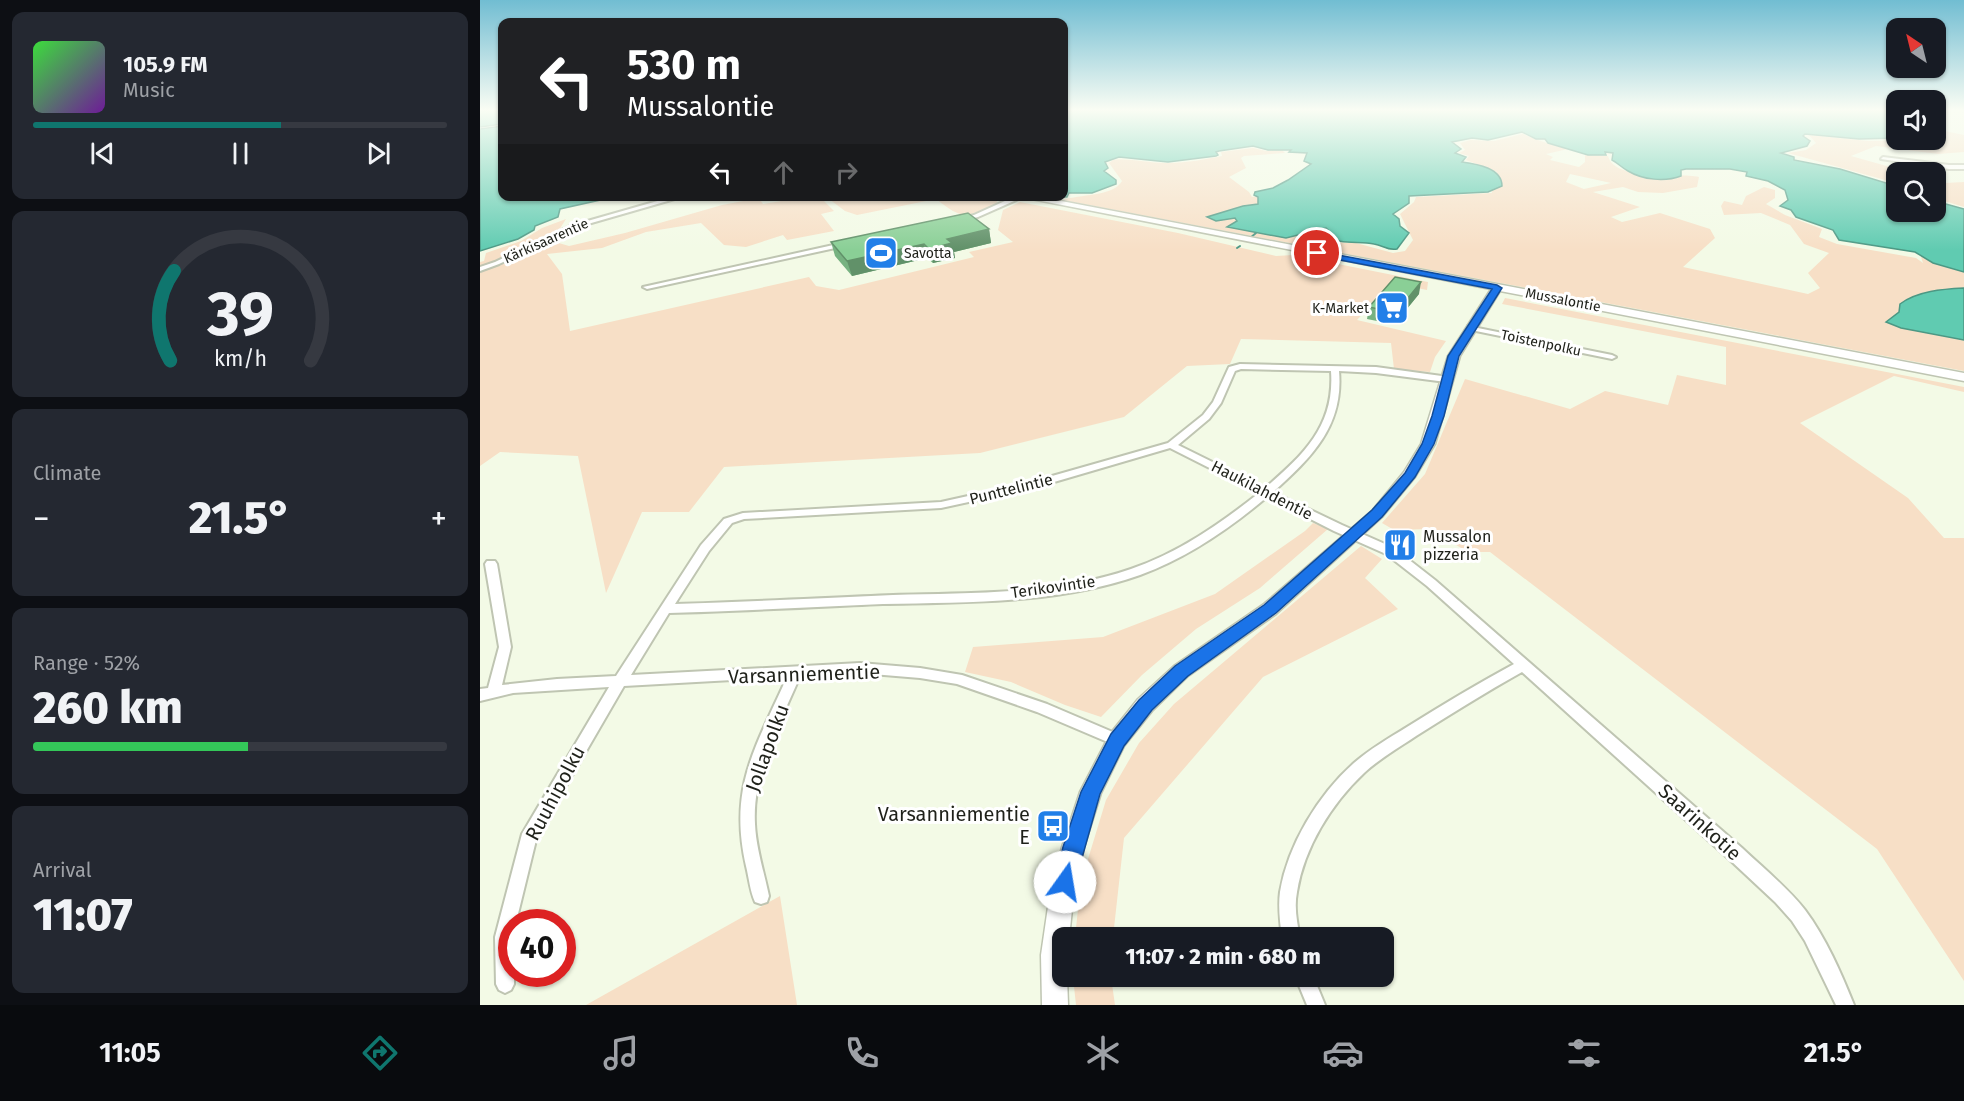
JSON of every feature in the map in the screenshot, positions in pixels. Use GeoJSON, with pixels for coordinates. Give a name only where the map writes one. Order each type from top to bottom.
{"type":"FeatureCollection","features":[{"type":"Feature","properties":{"kind":"main road","name":"Mussalontie"},"geometry":{"type":"LineString","coordinates":[[1046,201],[1964,377]]}},
{"type":"Feature","properties":{"kind":"main road"},"geometry":{"type":"LineString","coordinates":[[1055,1005],[1054,955],[1061,900],[1073,847],[1091,792],[1117,740],[1145,705],[1182,671],[1270,609],[1377,514],[1410,474],[1428,444],[1454,356],[1497,288]]}},
{"type":"Feature","properties":{"kind":"street"},"geometry":{"type":"LineString","coordinates":[[1883,158],[1949,167],[1964,166]]}},
{"type":"Feature","properties":{"kind":"street","name":"Kärkisaarentie"},"geometry":{"type":"LineString","coordinates":[[480,268],[497,263],[572,227],[665,201]]}},
{"type":"Feature","properties":{"kind":"street"},"geometry":{"type":"LineString","coordinates":[[947,223],[976,216],[1009,201]]}},
{"type":"Feature","properties":{"kind":"street"},"geometry":{"type":"LineString","coordinates":[[647,286],[855,242]]}},
{"type":"Feature","properties":{"kind":"street","name":"Toistenpolku"},"geometry":{"type":"LineString","coordinates":[[1471,328],[1612,357]]}},
{"type":"Feature","properties":{"kind":"street","name":"Punttelintie"},"geometry":{"type":"LineString","coordinates":[[619,682],[705,548],[728,521],[743,516],[941,506],[1033,485],[1171,445],[1206,417],[1217,403],[1232,369],[1253,366],[1405,372],[1446,379]]}},
{"type":"Feature","properties":{"kind":"street","name":"Terikovintie"},"geometry":{"type":"LineString","coordinates":[[667,609],[1011,594],[1102,580],[1135,572],[1175,555],[1223,526],[1300,463],[1325,430],[1336,402],[1335,369]]}},
{"type":"Feature","properties":{"kind":"street","name":"Haukilahdentie"},"geometry":{"type":"LineString","coordinates":[[1171,445],[1354,534]]}},
{"type":"Feature","properties":{"kind":"street","name":"Saarinkotie"},"geometry":{"type":"LineString","coordinates":[[1354,534],[1390,551],[1416,571],[1736,854],[1804,924],[1823,957],[1845,1005]]}},
{"type":"Feature","properties":{"kind":"street"},"geometry":{"type":"LineString","coordinates":[[491,564],[505,647],[494,691]]}},
{"type":"Feature","properties":{"kind":"street"},"geometry":{"type":"LineString","coordinates":[[1288,927],[1286,897],[1294,868],[1311,831],[1353,774],[1383,750],[1425,723],[1522,666]]}},
{"type":"Feature","properties":{"kind":"street","name":"Varsanniementie"},"geometry":{"type":"LineString","coordinates":[[480,695],[494,691],[557,684],[860,668],[957,679],[1042,708],[1117,740]]}},
{"type":"Feature","properties":{"kind":"street","name":"Jollapolku"},"geometry":{"type":"LineString","coordinates":[[761,896],[747,824],[748,792],[757,764],[795,673]]}},
{"type":"Feature","properties":{"kind":"street","name":"Ruuhipolku"},"geometry":{"type":"LineString","coordinates":[[511,909],[530,834],[619,682]]}},
{"type":"Feature","properties":{"kind":"street"},"geometry":{"type":"LineString","coordinates":[[1309,987],[1316,1005]]}},
{"type":"Feature","properties":{"kind":"shaded area"},"geometry":{"type":"Polygon","coordinates":[[[1217,157],[1243,157],[1241,158],[1246,168],[1229,177],[1249,192],[1252,197],[1260,196],[1305,235],[1303,236],[1316,231],[1322,232],[1328,242],[1356,243],[1393,253],[1405,251],[1413,240],[1400,214],[1414,202],[1416,197],[1492,193],[1490,184],[1496,180],[1497,172],[1466,160],[1468,157],[1553,157],[1550,160],[1579,167],[1585,162],[1585,157],[1609,157],[1613,164],[1622,170],[1634,173],[1699,177],[1697,187],[1663,193],[1638,192],[1623,187],[1593,192],[1640,207],[1611,217],[1622,222],[1660,213],[1710,229],[1715,238],[1683,267],[1808,294],[1820,288],[1808,273],[1829,253],[1804,244],[1790,225],[1761,213],[1724,215],[1721,206],[1724,201],[1742,205],[1746,196],[1764,187],[1775,190],[1775,198],[1766,204],[1785,215],[1822,229],[1819,237],[1837,244],[1916,258],[1923,263],[1920,254],[1964,258],[1964,371],[1068,201],[1068,199],[1104,192],[1118,186],[1122,181],[1109,163],[1113,160],[1176,163],[1217,157]],[[1570,174],[1566,182],[1584,189],[1611,183],[1570,174]]]}},
{"type":"Feature","properties":{"kind":"shaded area"},"geometry":{"type":"Polygon","coordinates":[[[1802,157],[1854,157],[1886,166],[1886,180],[1802,157]]]}},
{"type":"Feature","properties":{"kind":"shaded area"},"geometry":{"type":"Polygon","coordinates":[[[1964,182],[1964,207],[1946,201],[1946,183],[1964,182]]]}},
{"type":"Feature","properties":{"kind":"shaded area"},"geometry":{"type":"Polygon","coordinates":[[[743,201],[761,201],[763,204],[781,201],[824,201],[834,211],[821,214],[834,231],[787,240],[783,235],[746,247],[724,245],[701,223],[646,232],[602,248],[547,254],[562,274],[570,331],[809,277],[816,286],[839,290],[974,257],[969,252],[1013,242],[998,230],[1003,210],[1020,202],[1178,233],[1276,256],[1293,255],[1428,282],[1427,290],[1391,283],[1357,320],[1446,341],[1435,357],[1430,372],[1394,369],[1391,343],[1241,339],[1230,364],[1187,366],[1124,417],[980,453],[724,467],[689,512],[642,512],[606,593],[578,456],[500,452],[480,466],[480,262],[484,261],[486,253],[521,241],[542,228],[566,219],[552,241],[569,246],[625,233],[722,205],[743,201]]]}},
{"type":"Feature","properties":{"kind":"shaded area"},"geometry":{"type":"Polygon","coordinates":[[[832,201],[926,201],[857,215],[845,211],[832,201]]]}},
{"type":"Feature","properties":{"kind":"shaded area"},"geometry":{"type":"Polygon","coordinates":[[[939,201],[997,201],[997,203],[971,214],[959,214],[939,201]]]}},
{"type":"Feature","properties":{"kind":"shaded area"},"geometry":{"type":"Polygon","coordinates":[[[1505,298],[1964,387],[1964,392],[1894,376],[1800,423],[1908,498],[1944,538],[1964,538],[1964,981],[1877,849],[1490,552],[1468,552],[1429,529],[1394,530],[1382,523],[1425,474],[1465,379],[1570,409],[1605,391],[1668,405],[1677,375],[1726,385],[1726,347],[1502,304],[1505,298]]]}},
{"type":"Feature","properties":{"kind":"shaded area"},"geometry":{"type":"Polygon","coordinates":[[[1313,523],[1328,529],[1260,588],[1196,629],[1142,675],[1101,717],[1065,705],[1011,682],[965,672],[973,647],[1103,637],[1215,594],[1313,523]]]}},
{"type":"Feature","properties":{"kind":"shaded area"},"geometry":{"type":"Polygon","coordinates":[[[1361,546],[1382,559],[1365,578],[1398,609],[1263,677],[1124,838],[1114,927],[1076,927],[1081,882],[1106,800],[1139,743],[1174,704],[1361,546]]]}},
{"type":"Feature","properties":{"kind":"shaded area"},"geometry":{"type":"Polygon","coordinates":[[[780,896],[797,1005],[586,1005],[780,896]]]}},
{"type":"Feature","properties":{"kind":"shaded area"},"geometry":{"type":"Polygon","coordinates":[[[1074,987],[1112,987],[1115,1005],[1076,1005],[1074,987]]]}},
{"type":"Feature","properties":{"kind":"water"},"geometry":{"type":"Polygon","coordinates":[[[480,157],[498,157],[498,201],[596,201],[560,209],[558,217],[535,226],[534,230],[518,239],[480,251],[480,157]]]}},
{"type":"Feature","properties":{"kind":"water"},"geometry":{"type":"Polygon","coordinates":[[[1068,157],[1209,157],[1168,162],[1119,157],[1105,162],[1108,168],[1104,171],[1116,180],[1116,184],[1092,193],[1069,193],[1068,195],[1068,157]]]}},
{"type":"Feature","properties":{"kind":"water"},"geometry":{"type":"Polygon","coordinates":[[[1306,157],[1466,157],[1462,162],[1493,171],[1501,180],[1502,186],[1488,192],[1409,196],[1409,203],[1393,214],[1399,219],[1400,226],[1409,233],[1397,249],[1368,243],[1337,241],[1326,236],[1328,230],[1326,228],[1286,238],[1227,227],[1237,221],[1235,218],[1216,221],[1207,217],[1258,204],[1255,192],[1273,188],[1311,164],[1304,161],[1306,157]]]}},
{"type":"Feature","properties":{"kind":"water"},"geometry":{"type":"Polygon","coordinates":[[[1612,157],[1794,157],[1794,160],[1840,169],[1886,183],[1886,222],[1946,222],[1946,204],[1964,209],[1964,272],[1933,263],[1915,252],[1839,240],[1833,230],[1796,217],[1791,210],[1780,206],[1788,200],[1785,190],[1768,181],[1746,176],[1747,172],[1730,169],[1686,169],[1681,170],[1681,176],[1661,179],[1647,178],[1628,171],[1612,160],[1612,157]]]}},
{"type":"Feature","properties":{"kind":"water"},"geometry":{"type":"Polygon","coordinates":[[[1964,288],[1964,340],[1901,328],[1886,322],[1899,312],[1900,304],[1914,296],[1939,290],[1964,288]]]}},
{"type":"Feature","properties":{"kind":"building"},"geometry":{"type":"Polygon","coordinates":[[[968,213],[989,229],[947,239],[952,243],[929,249],[924,244],[847,261],[831,242],[968,213]]]}},
{"type":"Feature","properties":{"kind":"building"},"geometry":{"type":"Polygon","coordinates":[[[1395,277],[1421,282],[1399,309],[1386,306],[1383,310],[1369,307],[1395,277]]]}},
{"type":"Feature","properties":{"kind":"waterway"},"geometry":{"type":"LineString","coordinates":[[1250,238],[1256,233]]}},
{"type":"Feature","properties":{"kind":"place","name":"Savotta"},"geometry":{"type":"Point","coordinates":[881,253]}},
{"type":"Feature","properties":{"kind":"place","name":"K-Market"},"geometry":{"type":"Point","coordinates":[1392,308]}},
{"type":"Feature","properties":{"kind":"place","name":"Mussalon pizzeria"},"geometry":{"type":"Point","coordinates":[1400,545]}},
{"type":"Feature","properties":{"kind":"place","name":"Varsanniementie E"},"geometry":{"type":"Point","coordinates":[1053,826]}},
{"type":"Feature","properties":{"kind":"route"},"geometry":{"type":"LineString","coordinates":[[1065,882],[1073,847],[1091,792],[1117,740],[1145,705],[1182,671],[1270,609],[1377,514],[1410,474],[1428,444],[1454,356],[1497,288],[1317,253]]}}]}
